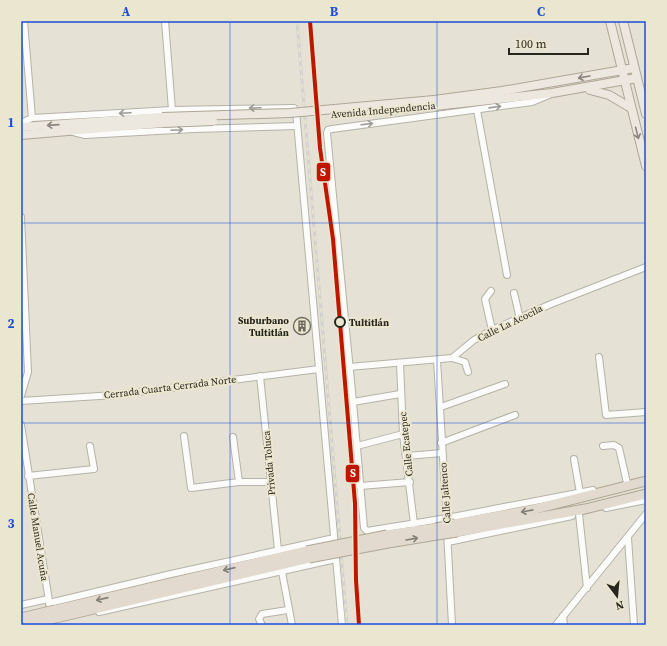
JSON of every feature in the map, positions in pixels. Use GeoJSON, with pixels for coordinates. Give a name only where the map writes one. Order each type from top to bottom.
{"type":"FeatureCollection","features":[{"type":"Feature","properties":{"kind":"highway"},"geometry":{"type":"LineString","coordinates":[[456,528],[646,481]]}},
{"type":"Feature","properties":{"kind":"highway"},"geometry":{"type":"LineString","coordinates":[[21,618],[51,614],[308,554],[436,531],[585,509],[646,494]]}},
{"type":"Feature","properties":{"kind":"highway"},"geometry":{"type":"LineString","coordinates":[[27,625],[51,614]]}},
{"type":"Feature","properties":{"kind":"main road"},"geometry":{"type":"LineString","coordinates":[[610,21],[646,166]]}},
{"type":"Feature","properties":{"kind":"main road"},"geometry":{"type":"LineString","coordinates":[[623,21],[646,114]]}},
{"type":"Feature","properties":{"kind":"main road","name":"Avenida Independencia"},"geometry":{"type":"LineString","coordinates":[[434,103],[634,68]]}},
{"type":"Feature","properties":{"kind":"main road","name":"Avenida Independencia"},"geometry":{"type":"LineString","coordinates":[[21,127],[290,113],[434,103],[552,93],[583,89],[637,78]]}},
{"type":"Feature","properties":{"kind":"main road"},"geometry":{"type":"LineString","coordinates":[[583,89],[609,95],[631,108]]}},
{"type":"Feature","properties":{"kind":"main road","name":"Avenida Independencia"},"geometry":{"type":"LineString","coordinates":[[21,134],[163,120]]}},
{"type":"Feature","properties":{"kind":"street"},"geometry":{"type":"LineString","coordinates":[[24,21],[32,118]]}},
{"type":"Feature","properties":{"kind":"street"},"geometry":{"type":"LineString","coordinates":[[164,21],[172,110]]}},
{"type":"Feature","properties":{"kind":"street"},"geometry":{"type":"LineString","coordinates":[[552,93],[532,102],[328,130],[327,140],[365,530],[414,524],[580,493],[646,478]]}},
{"type":"Feature","properties":{"kind":"street"},"geometry":{"type":"LineString","coordinates":[[21,122],[32,118],[172,110],[290,106],[296,111],[342,625]]}},
{"type":"Feature","properties":{"kind":"street"},"geometry":{"type":"LineString","coordinates":[[477,110],[507,275]]}},
{"type":"Feature","properties":{"kind":"street"},"geometry":{"type":"LineString","coordinates":[[69,130],[84,135],[194,129],[297,126]]}},
{"type":"Feature","properties":{"kind":"street"},"geometry":{"type":"LineString","coordinates":[[21,217],[28,372],[21,396]]}},
{"type":"Feature","properties":{"kind":"street","name":"Calle La Acocila"},"geometry":{"type":"LineString","coordinates":[[452,358],[474,340],[492,330],[551,304],[646,267]]}},
{"type":"Feature","properties":{"kind":"street"},"geometry":{"type":"LineString","coordinates":[[491,291],[485,299],[492,330]]}},
{"type":"Feature","properties":{"kind":"street"},"geometry":{"type":"LineString","coordinates":[[514,293],[520,318]]}},
{"type":"Feature","properties":{"kind":"street"},"geometry":{"type":"LineString","coordinates":[[599,357],[606,415],[646,412]]}},
{"type":"Feature","properties":{"kind":"street"},"geometry":{"type":"LineString","coordinates":[[349,367],[452,358],[465,362],[468,372]]}},
{"type":"Feature","properties":{"kind":"street","name":"Calle Jaltenco"},"geometry":{"type":"LineString","coordinates":[[437,360],[441,407],[441,443],[452,625]]}},
{"type":"Feature","properties":{"kind":"street","name":"Calle Ecatepec"},"geometry":{"type":"LineString","coordinates":[[400,363],[400,394],[403,434],[407,456],[414,524]]}},
{"type":"Feature","properties":{"kind":"street","name":"Cerrada Cuarta Cerrada Norte"},"geometry":{"type":"LineString","coordinates":[[21,401],[115,395],[319,369]]}},
{"type":"Feature","properties":{"kind":"street","name":"Privada Toluca"},"geometry":{"type":"LineString","coordinates":[[260,376],[278,550]]}},
{"type":"Feature","properties":{"kind":"street"},"geometry":{"type":"LineString","coordinates":[[441,407],[504,384]]}},
{"type":"Feature","properties":{"kind":"street"},"geometry":{"type":"LineString","coordinates":[[353,402],[400,394]]}},
{"type":"Feature","properties":{"kind":"street"},"geometry":{"type":"LineString","coordinates":[[441,443],[515,415]]}},
{"type":"Feature","properties":{"kind":"street","name":"Calle Manuel Acuña"},"geometry":{"type":"LineString","coordinates":[[21,425],[51,614]]}},
{"type":"Feature","properties":{"kind":"street"},"geometry":{"type":"LineString","coordinates":[[357,446],[403,434]]}},
{"type":"Feature","properties":{"kind":"street"},"geometry":{"type":"LineString","coordinates":[[184,436],[191,488],[239,482],[271,482]]}},
{"type":"Feature","properties":{"kind":"street"},"geometry":{"type":"LineString","coordinates":[[233,437],[239,482]]}},
{"type":"Feature","properties":{"kind":"street"},"geometry":{"type":"LineString","coordinates":[[603,446],[614,445],[620,448],[627,483]]}},
{"type":"Feature","properties":{"kind":"street"},"geometry":{"type":"LineString","coordinates":[[28,476],[94,469],[90,446]]}},
{"type":"Feature","properties":{"kind":"street"},"geometry":{"type":"LineString","coordinates":[[407,456],[442,454]]}},
{"type":"Feature","properties":{"kind":"street"},"geometry":{"type":"LineString","coordinates":[[574,459],[580,493]]}},
{"type":"Feature","properties":{"kind":"street"},"geometry":{"type":"LineString","coordinates":[[360,486],[410,482]]}},
{"type":"Feature","properties":{"kind":"street"},"geometry":{"type":"LineString","coordinates":[[448,542],[646,500]]}},
{"type":"Feature","properties":{"kind":"street"},"geometry":{"type":"LineString","coordinates":[[579,514],[587,588]]}},
{"type":"Feature","properties":{"kind":"street"},"geometry":{"type":"LineString","coordinates":[[556,625],[646,514]]}},
{"type":"Feature","properties":{"kind":"street"},"geometry":{"type":"LineString","coordinates":[[51,614],[171,574],[334,538]]}},
{"type":"Feature","properties":{"kind":"street"},"geometry":{"type":"LineString","coordinates":[[628,538],[634,625]]}},
{"type":"Feature","properties":{"kind":"street"},"geometry":{"type":"LineString","coordinates":[[21,605],[51,614],[282,572],[336,559]]}},
{"type":"Feature","properties":{"kind":"street"},"geometry":{"type":"LineString","coordinates":[[282,572],[291,625]]}},
{"type":"Feature","properties":{"kind":"street"},"geometry":{"type":"LineString","coordinates":[[262,625],[259,619],[262,614],[288,610]]}},
{"type":"Feature","properties":{"kind":"street"},"geometry":{"type":"LineString","coordinates":[[563,616],[564,625]]}},
{"type":"Feature","properties":{"kind":"railway"},"geometry":{"type":"LineString","coordinates":[[297,21],[347,625]]}},
{"type":"Feature","properties":{"kind":"transit line","name":"S"},"geometry":{"type":"LineString","coordinates":[[310,21],[320,148],[333,239],[355,503],[356,580],[359,625]]}},
{"type":"Feature","properties":{"kind":"place","name":"Tultitlán"},"geometry":{"type":"Point","coordinates":[340,322]}},
{"type":"Feature","properties":{"kind":"place","name":"Suburbano Tultitlán"},"geometry":{"type":"Point","coordinates":[302,326]}}]}
